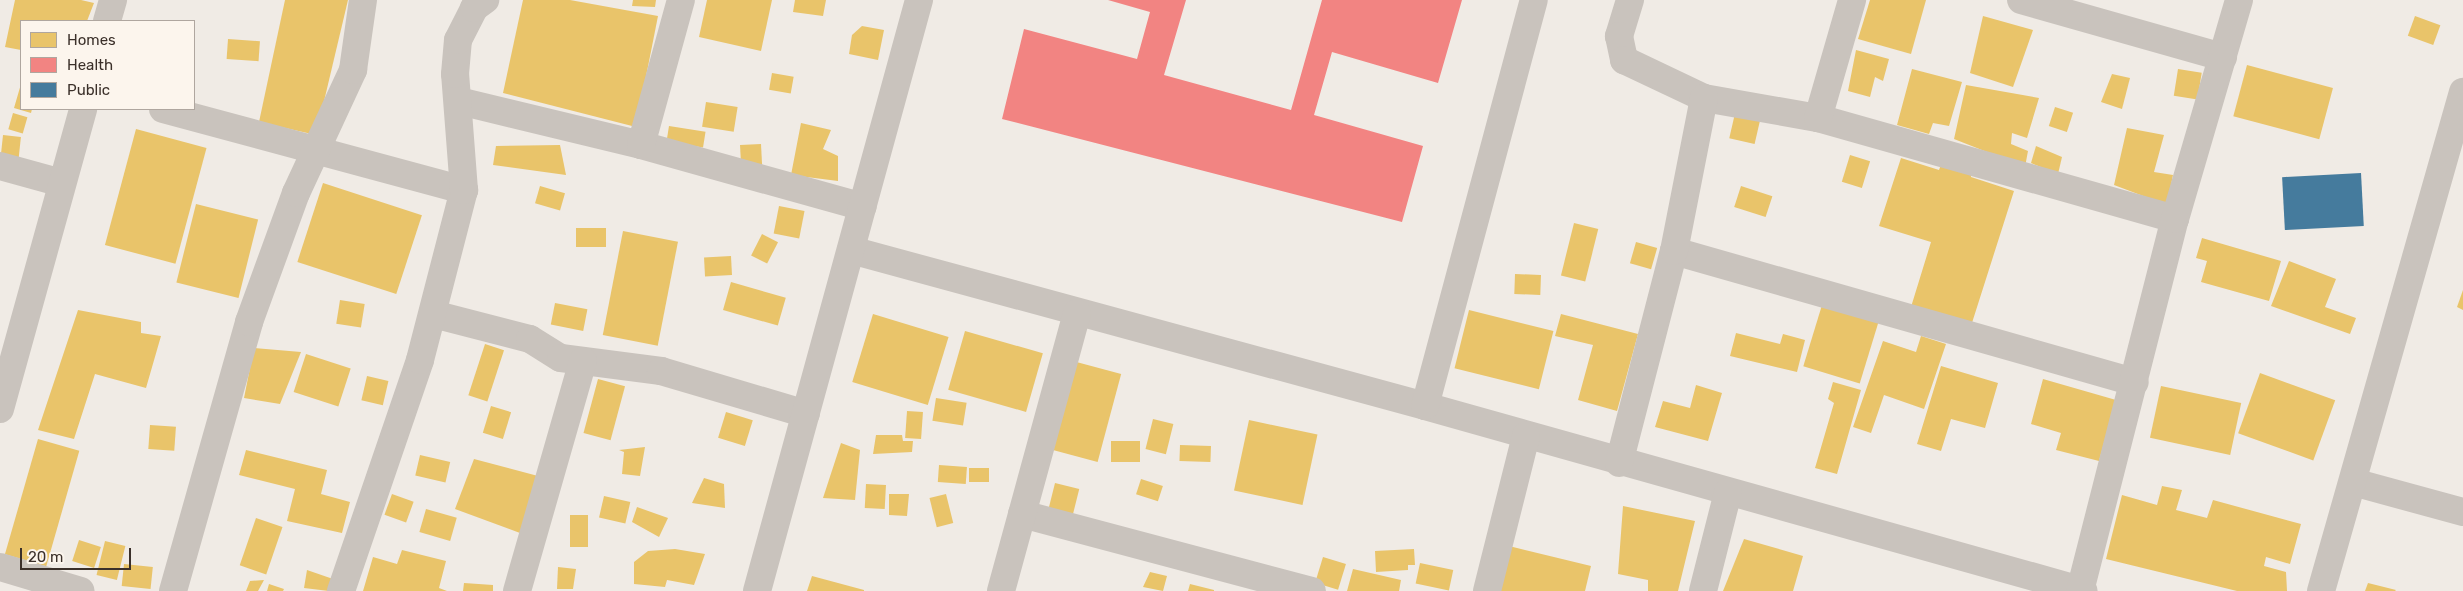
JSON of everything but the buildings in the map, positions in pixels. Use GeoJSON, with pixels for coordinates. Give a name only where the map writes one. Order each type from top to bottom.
{"type":"FeatureCollection","features":[{"type":"Feature","properties":{"kind":"street"},"geometry":{"type":"LineString","coordinates":[[107,20],[113,0]]}},
{"type":"Feature","properties":{"kind":"street"},"geometry":{"type":"LineString","coordinates":[[173,591],[249,322],[296,193],[353,70],[363,0]]}},
{"type":"Feature","properties":{"kind":"street"},"geometry":{"type":"LineString","coordinates":[[641,145],[682,0]]}},
{"type":"Feature","properties":{"kind":"street"},"geometry":{"type":"LineString","coordinates":[[757,591],[919,0]]}},
{"type":"Feature","properties":{"kind":"street"},"geometry":{"type":"LineString","coordinates":[[1425,406],[1534,0]]}},
{"type":"Feature","properties":{"kind":"street"},"geometry":{"type":"LineString","coordinates":[[1630,0],[1619,36],[1624,60],[1704,98],[1818,118],[2175,219]]}},
{"type":"Feature","properties":{"kind":"street"},"geometry":{"type":"LineString","coordinates":[[1818,118],[1852,0]]}},
{"type":"Feature","properties":{"kind":"street"},"geometry":{"type":"LineString","coordinates":[[2021,0],[2223,57]]}},
{"type":"Feature","properties":{"kind":"street"},"geometry":{"type":"LineString","coordinates":[[851,250],[1077,313],[1425,406],[1619,463],[2081,591],[2175,219],[2239,0]]}},
{"type":"Feature","properties":{"kind":"street"},"geometry":{"type":"LineString","coordinates":[[341,591],[433,314],[464,190],[459,101],[455,74],[458,40],[471,3]]}},
{"type":"Feature","properties":{"kind":"street"},"geometry":{"type":"LineString","coordinates":[[1619,463],[1674,252],[1704,98]]}},
{"type":"Feature","properties":{"kind":"street"},"geometry":{"type":"LineString","coordinates":[[459,101],[641,145],[863,207]]}},
{"type":"Feature","properties":{"kind":"street"},"geometry":{"type":"LineString","coordinates":[[2321,591],[2461,103]]}},
{"type":"Feature","properties":{"kind":"street"},"geometry":{"type":"LineString","coordinates":[[0,409],[83,110]]}},
{"type":"Feature","properties":{"kind":"street"},"geometry":{"type":"LineString","coordinates":[[167,110],[464,190]]}},
{"type":"Feature","properties":{"kind":"street"},"geometry":{"type":"LineString","coordinates":[[0,166],[62,183]]}},
{"type":"Feature","properties":{"kind":"street"},"geometry":{"type":"LineString","coordinates":[[1674,252],[2135,382]]}},
{"type":"Feature","properties":{"kind":"street"},"geometry":{"type":"LineString","coordinates":[[1001,591],[1077,313]]}},
{"type":"Feature","properties":{"kind":"street"},"geometry":{"type":"LineString","coordinates":[[433,314],[530,339],[561,358],[661,371],[806,414]]}},
{"type":"Feature","properties":{"kind":"street"},"geometry":{"type":"LineString","coordinates":[[518,591],[583,362]]}},
{"type":"Feature","properties":{"kind":"street"},"geometry":{"type":"LineString","coordinates":[[1487,591],[1526,436]]}},
{"type":"Feature","properties":{"kind":"street"},"geometry":{"type":"LineString","coordinates":[[2353,482],[2463,512]]}},
{"type":"Feature","properties":{"kind":"street"},"geometry":{"type":"LineString","coordinates":[[1703,591],[1728,492]]}},
{"type":"Feature","properties":{"kind":"street"},"geometry":{"type":"LineString","coordinates":[[1022,514],[1312,591]]}},
{"type":"Feature","properties":{"kind":"street"},"geometry":{"type":"LineString","coordinates":[[0,567],[81,591]]}}]}
